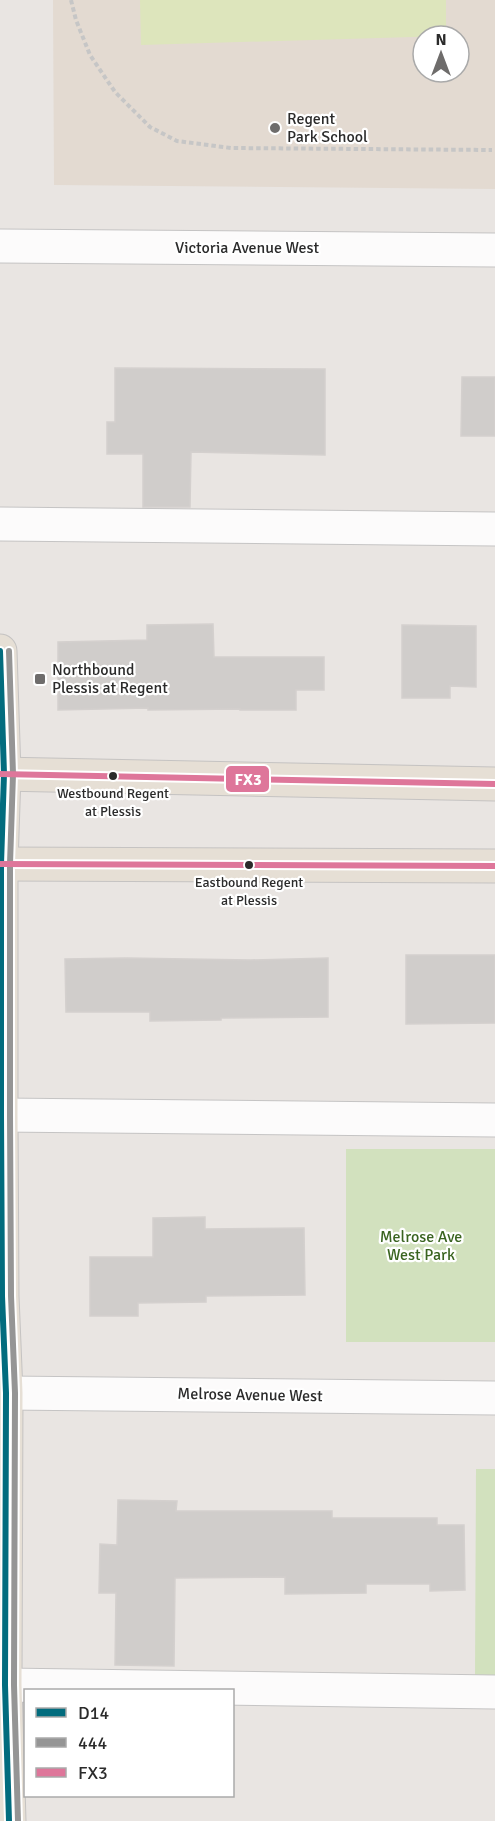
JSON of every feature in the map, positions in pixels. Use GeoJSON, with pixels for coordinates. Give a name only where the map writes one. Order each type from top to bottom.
{"type":"FeatureCollection","features":[{"type":"Feature","properties":{"kind":"main road"},"geometry":{"type":"LineString","coordinates":[[0,651],[2,1296],[6,1393],[5,1685],[9,1821]]}},
{"type":"Feature","properties":{"kind":"main road"},"geometry":{"type":"LineString","coordinates":[[2,774],[495,784]]}},
{"type":"Feature","properties":{"kind":"main road"},"geometry":{"type":"LineString","coordinates":[[1,864],[495,866]]}},
{"type":"Feature","properties":{"kind":"street","name":"Victoria Avenue West"},"geometry":{"type":"LineString","coordinates":[[0,246],[495,249]]}},
{"type":"Feature","properties":{"kind":"street"},"geometry":{"type":"LineString","coordinates":[[0,524],[495,529]]}},
{"type":"Feature","properties":{"kind":"street"},"geometry":{"type":"LineString","coordinates":[[1,1115],[495,1120]]}},
{"type":"Feature","properties":{"kind":"street","name":"Melrose Avenue West"},"geometry":{"type":"LineString","coordinates":[[6,1393],[495,1398]]}},
{"type":"Feature","properties":{"kind":"street"},"geometry":{"type":"LineString","coordinates":[[5,1685],[495,1692]]}},
{"type":"Feature","properties":{"kind":"path"},"geometry":{"type":"LineString","coordinates":[[71,0],[90,55],[115,92],[150,126],[177,141],[231,148],[492,150]]}},
{"type":"Feature","properties":{"kind":"shaded area","name":"Regent Park School"},"geometry":{"type":"Polygon","coordinates":[[[53,0],[495,0],[495,189],[54,185],[53,0]]]}},
{"type":"Feature","properties":{"kind":"green space"},"geometry":{"type":"Polygon","coordinates":[[[140,0],[446,0],[446,24],[411,24],[411,37],[141,45],[140,0]]]}},
{"type":"Feature","properties":{"kind":"green space","name":"Melrose Ave West Park"},"geometry":{"type":"Polygon","coordinates":[[[346,1149],[495,1149],[495,1342],[346,1342],[346,1149]]]}},
{"type":"Feature","properties":{"kind":"green space"},"geometry":{"type":"Polygon","coordinates":[[[476,1469],[495,1469],[495,1678],[475,1677],[476,1469]]]}},
{"type":"Feature","properties":{"kind":"building"},"geometry":{"type":"Polygon","coordinates":[[[115,368],[325,369],[325,455],[191,452],[190,507],[143,507],[143,454],[107,454],[107,422],[115,422],[115,368]]]}},
{"type":"Feature","properties":{"kind":"building"},"geometry":{"type":"Polygon","coordinates":[[[462,377],[495,377],[495,436],[461,436],[462,377]]]}},
{"type":"Feature","properties":{"kind":"building"},"geometry":{"type":"Polygon","coordinates":[[[213,624],[214,657],[324,657],[324,690],[296,690],[296,710],[148,710],[148,708],[58,710],[58,642],[147,640],[147,625],[213,624]]]}},
{"type":"Feature","properties":{"kind":"building"},"geometry":{"type":"Polygon","coordinates":[[[402,625],[476,626],[476,687],[450,686],[450,698],[402,698],[402,625]]]}},
{"type":"Feature","properties":{"kind":"building"},"geometry":{"type":"Polygon","coordinates":[[[406,955],[495,955],[495,1023],[406,1024],[406,955]]]}},
{"type":"Feature","properties":{"kind":"building"},"geometry":{"type":"Polygon","coordinates":[[[328,958],[328,1017],[150,1021],[150,1012],[66,1012],[65,959],[251,960],[328,958]]]}},
{"type":"Feature","properties":{"kind":"building"},"geometry":{"type":"Polygon","coordinates":[[[205,1217],[205,1229],[304,1228],[305,1295],[206,1296],[206,1302],[138,1303],[138,1316],[90,1316],[90,1257],[153,1257],[153,1218],[205,1217]]]}},
{"type":"Feature","properties":{"kind":"building"},"geometry":{"type":"Polygon","coordinates":[[[118,1500],[177,1501],[176,1511],[332,1511],[332,1518],[437,1518],[437,1525],[464,1525],[465,1590],[430,1591],[430,1584],[366,1584],[366,1593],[285,1594],[285,1577],[175,1578],[174,1666],[115,1665],[116,1593],[99,1593],[100,1544],[117,1545],[118,1500]]]}},
{"type":"Feature","properties":{"kind":"transit line","name":"D14"},"geometry":{"type":"LineString","coordinates":[[0,651],[4,774],[1,864],[1,1115],[2,1296],[6,1393],[5,1685],[9,1821]]}},
{"type":"Feature","properties":{"kind":"transit line","name":"444"},"geometry":{"type":"LineString","coordinates":[[9,651],[13,774],[10,864],[10,1115],[11,1296],[15,1393],[14,1685],[18,1821]]}},
{"type":"Feature","properties":{"kind":"transit line","name":"FX3"},"geometry":{"type":"LineString","coordinates":[[0,774],[495,784]]}},
{"type":"Feature","properties":{"kind":"transit line","name":"FX3"},"geometry":{"type":"LineString","coordinates":[[0,864],[495,866]]}},
{"type":"Feature","properties":{"kind":"place","name":"Regent Park School"},"geometry":{"type":"Point","coordinates":[275,128]}},
{"type":"Feature","properties":{"kind":"place","name":"Northbound Plessis at Regent"},"geometry":{"type":"Point","coordinates":[40,679]}},
{"type":"Feature","properties":{"kind":"place","name":"Westbound Regent at Plessis"},"geometry":{"type":"Point","coordinates":[113,776]}},
{"type":"Feature","properties":{"kind":"place","name":"Eastbound Regent at Plessis"},"geometry":{"type":"Point","coordinates":[249,865]}}]}
